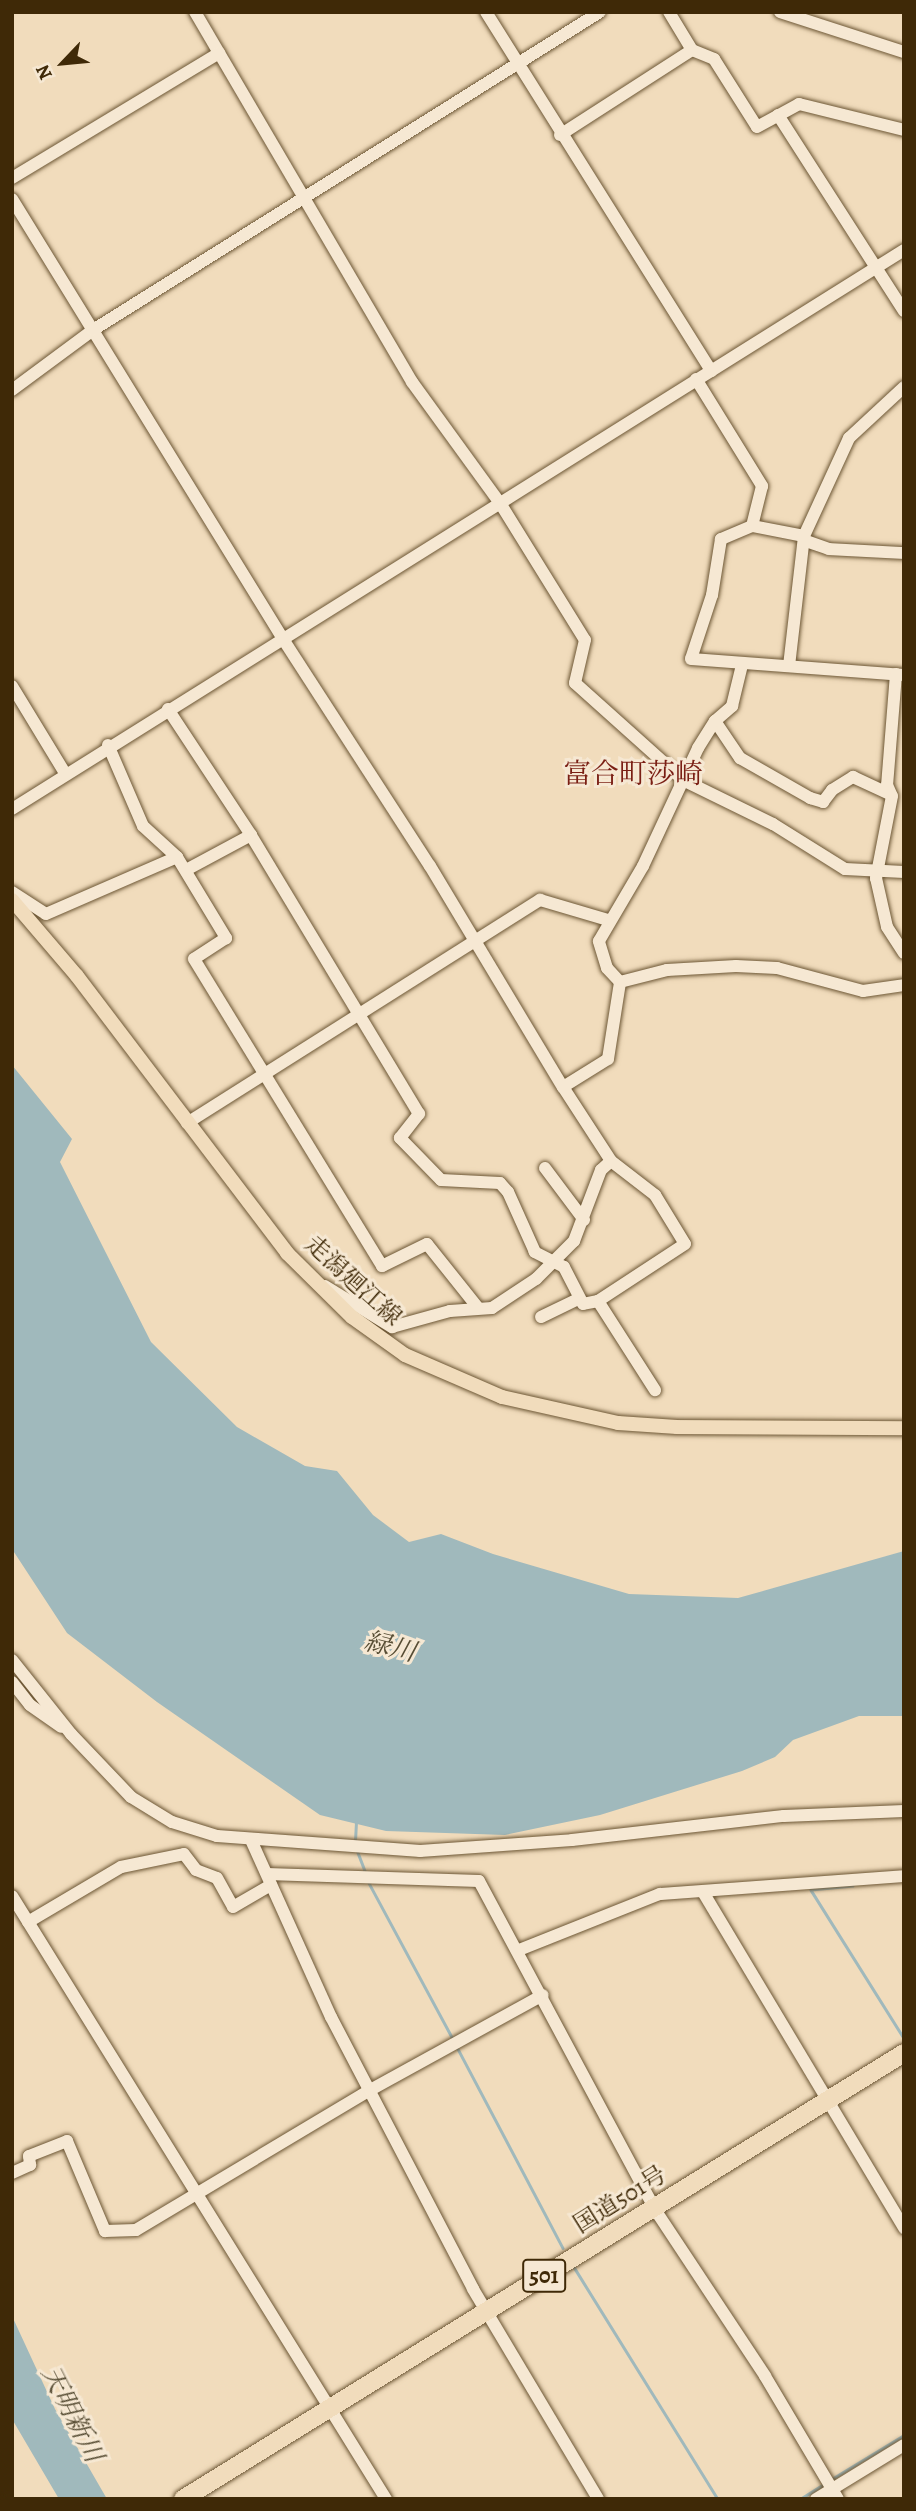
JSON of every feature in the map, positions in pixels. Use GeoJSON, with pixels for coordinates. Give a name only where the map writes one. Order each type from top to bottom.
{"type":"FeatureCollection","features":[{"type":"Feature","properties":{"kind":"highway","name":"国道501号"},"geometry":{"type":"LineString","coordinates":[[183,2499],[904,2053]]}},
{"type":"Feature","properties":{"kind":"main road","name":"走潟廻江線"},"geometry":{"type":"LineString","coordinates":[[12,900],[77,976],[260,1221],[352,1317],[405,1355],[470,1386],[533,1406],[618,1423],[677,1427],[904,1428]]}},
{"type":"Feature","properties":{"kind":"street"},"geometry":{"type":"LineString","coordinates":[[195,12],[412,382],[500,503],[585,639],[575,683],[683,780],[773,824],[845,869],[904,872]]}},
{"type":"Feature","properties":{"kind":"street"},"geometry":{"type":"LineString","coordinates":[[486,12],[560,135],[711,371]]}},
{"type":"Feature","properties":{"kind":"street"},"geometry":{"type":"LineString","coordinates":[[12,390],[93,330],[600,12]]}},
{"type":"Feature","properties":{"kind":"street"},"geometry":{"type":"LineString","coordinates":[[669,12],[692,50],[714,59],[757,127],[799,104],[904,130]]}},
{"type":"Feature","properties":{"kind":"street"},"geometry":{"type":"LineString","coordinates":[[780,12],[904,51]]}},
{"type":"Feature","properties":{"kind":"street"},"geometry":{"type":"LineString","coordinates":[[560,135],[692,50]]}},
{"type":"Feature","properties":{"kind":"street"},"geometry":{"type":"LineString","coordinates":[[12,178],[219,53]]}},
{"type":"Feature","properties":{"kind":"street"},"geometry":{"type":"LineString","coordinates":[[778,116],[904,311]]}},
{"type":"Feature","properties":{"kind":"street"},"geometry":{"type":"LineString","coordinates":[[12,199],[283,639],[475,940],[563,1087],[611,1161],[655,1195],[685,1244],[598,1301],[583,1304],[578,1299],[564,1267],[535,1252],[508,1192],[500,1183],[441,1180],[400,1138],[419,1114],[251,835],[168,709]]}},
{"type":"Feature","properties":{"kind":"street"},"geometry":{"type":"LineString","coordinates":[[12,809],[108,746],[904,250]]}},
{"type":"Feature","properties":{"kind":"street"},"geometry":{"type":"LineString","coordinates":[[696,379],[762,486],[752,526]]}},
{"type":"Feature","properties":{"kind":"street"},"geometry":{"type":"LineString","coordinates":[[789,666],[805,539],[849,438],[904,387]]}},
{"type":"Feature","properties":{"kind":"street"},"geometry":{"type":"LineString","coordinates":[[904,553],[829,549],[805,539],[752,526],[727,535],[717,547],[714,587],[691,659],[900,675],[887,785],[892,796],[876,869],[887,927],[904,953]]}},
{"type":"Feature","properties":{"kind":"street"},"geometry":{"type":"LineString","coordinates":[[620,982],[607,968],[600,950],[608,920],[643,866],[683,780],[715,721],[732,706],[742,665]]}},
{"type":"Feature","properties":{"kind":"street"},"geometry":{"type":"LineString","coordinates":[[12,686],[65,773]]}},
{"type":"Feature","properties":{"kind":"street"},"geometry":{"type":"LineString","coordinates":[[715,721],[740,758],[810,798],[823,802],[832,790],[853,777],[879,786],[892,796]]}},
{"type":"Feature","properties":{"kind":"street"},"geometry":{"type":"LineString","coordinates":[[108,746],[143,826],[177,857],[226,938],[194,959],[382,1266],[427,1244],[478,1308]]}},
{"type":"Feature","properties":{"kind":"street"},"geometry":{"type":"LineString","coordinates":[[186,870],[251,835]]}},
{"type":"Feature","properties":{"kind":"street"},"geometry":{"type":"LineString","coordinates":[[12,892],[46,914],[177,857]]}},
{"type":"Feature","properties":{"kind":"street"},"geometry":{"type":"LineString","coordinates":[[187,1123],[540,900],[608,920]]}},
{"type":"Feature","properties":{"kind":"street"},"geometry":{"type":"LineString","coordinates":[[620,982],[667,970],[736,966],[777,968],[863,991],[904,985]]}},
{"type":"Feature","properties":{"kind":"street"},"geometry":{"type":"LineString","coordinates":[[563,1087],[608,1059],[620,982]]}},
{"type":"Feature","properties":{"kind":"street"},"geometry":{"type":"LineString","coordinates":[[310,1276],[392,1327],[508,1300],[574,1241],[601,1170],[611,1161]]}},
{"type":"Feature","properties":{"kind":"street"},"geometry":{"type":"LineString","coordinates":[[545,1168],[584,1220]]}},
{"type":"Feature","properties":{"kind":"street"},"geometry":{"type":"LineString","coordinates":[[541,1317],[578,1299]]}},
{"type":"Feature","properties":{"kind":"street"},"geometry":{"type":"LineString","coordinates":[[598,1301],[655,1390]]}},
{"type":"Feature","properties":{"kind":"street"},"geometry":{"type":"LineString","coordinates":[[12,1660],[113,1782],[155,1814],[188,1828],[251,1840],[365,1850],[469,1849],[784,1816],[904,1811]]}},
{"type":"Feature","properties":{"kind":"street"},"geometry":{"type":"LineString","coordinates":[[12,1682],[56,1727],[65,1726]]}},
{"type":"Feature","properties":{"kind":"street"},"geometry":{"type":"LineString","coordinates":[[251,1840],[370,2090],[486,2312],[598,2499]]}},
{"type":"Feature","properties":{"kind":"street"},"geometry":{"type":"LineString","coordinates":[[28,1922],[121,1867],[184,1854],[196,1870],[217,1878],[233,1907],[269,1880],[479,1881],[543,1995],[653,2208],[765,2376],[835,2494]]}},
{"type":"Feature","properties":{"kind":"street"},"geometry":{"type":"LineString","coordinates":[[519,1950],[660,1894],[904,1877]]}},
{"type":"Feature","properties":{"kind":"street"},"geometry":{"type":"LineString","coordinates":[[703,1892],[825,2101],[904,2228]]}},
{"type":"Feature","properties":{"kind":"street"},"geometry":{"type":"LineString","coordinates":[[12,1896],[386,2499]]}},
{"type":"Feature","properties":{"kind":"street"},"geometry":{"type":"LineString","coordinates":[[12,2173],[30,2165],[29,2156],[67,2141],[105,2231],[136,2231],[370,2090],[543,1995]]}},
{"type":"Feature","properties":{"kind":"street"},"geometry":{"type":"LineString","coordinates":[[816,2499],[835,2494],[904,2445]]}},
{"type":"Feature","properties":{"kind":"water","name":"緑川"},"geometry":{"type":"Polygon","coordinates":[[[12,1065],[72,1139],[60,1162],[151,1342],[237,1427],[305,1466],[337,1471],[373,1515],[409,1542],[441,1534],[493,1554],[629,1594],[738,1598],[904,1551],[904,1716],[859,1716],[793,1740],[775,1757],[742,1771],[600,1815],[505,1835],[386,1831],[320,1815],[157,1702],[67,1633],[12,1549],[12,1065]]]}},
{"type":"Feature","properties":{"kind":"water"},"geometry":{"type":"Polygon","coordinates":[[[12,2316],[55,2409],[107,2499],[59,2499],[12,2419],[12,2316]]]}},
{"type":"Feature","properties":{"kind":"waterway"},"geometry":{"type":"LineString","coordinates":[[355,1841],[356,1823]]}},
{"type":"Feature","properties":{"kind":"waterway"},"geometry":{"type":"LineString","coordinates":[[357,1850],[366,1874]]}},
{"type":"Feature","properties":{"kind":"waterway"},"geometry":{"type":"LineString","coordinates":[[369,1883],[454,2041]]}},
{"type":"Feature","properties":{"kind":"waterway"},"geometry":{"type":"LineString","coordinates":[[853,1886],[811,1890],[904,2038]]}},
{"type":"Feature","properties":{"kind":"waterway"},"geometry":{"type":"LineString","coordinates":[[457,2047],[563,2248]]}},
{"type":"Feature","properties":{"kind":"waterway"},"geometry":{"type":"LineString","coordinates":[[574,2267],[718,2499]]}},
{"type":"Feature","properties":{"kind":"waterway"},"geometry":{"type":"LineString","coordinates":[[830,2480],[904,2435]]}},
{"type":"Feature","properties":{"kind":"waterway"},"geometry":{"type":"LineString","coordinates":[[800,2499],[824,2484]]}},
{"type":"Feature","properties":{"kind":"district","name":"富合町莎崎"},"geometry":{"type":"Point","coordinates":[633,774]}},
{"type":"Feature","properties":{"kind":"water label","name":"天明新川"},"geometry":{"type":"Point","coordinates":[72,2414]}}]}
